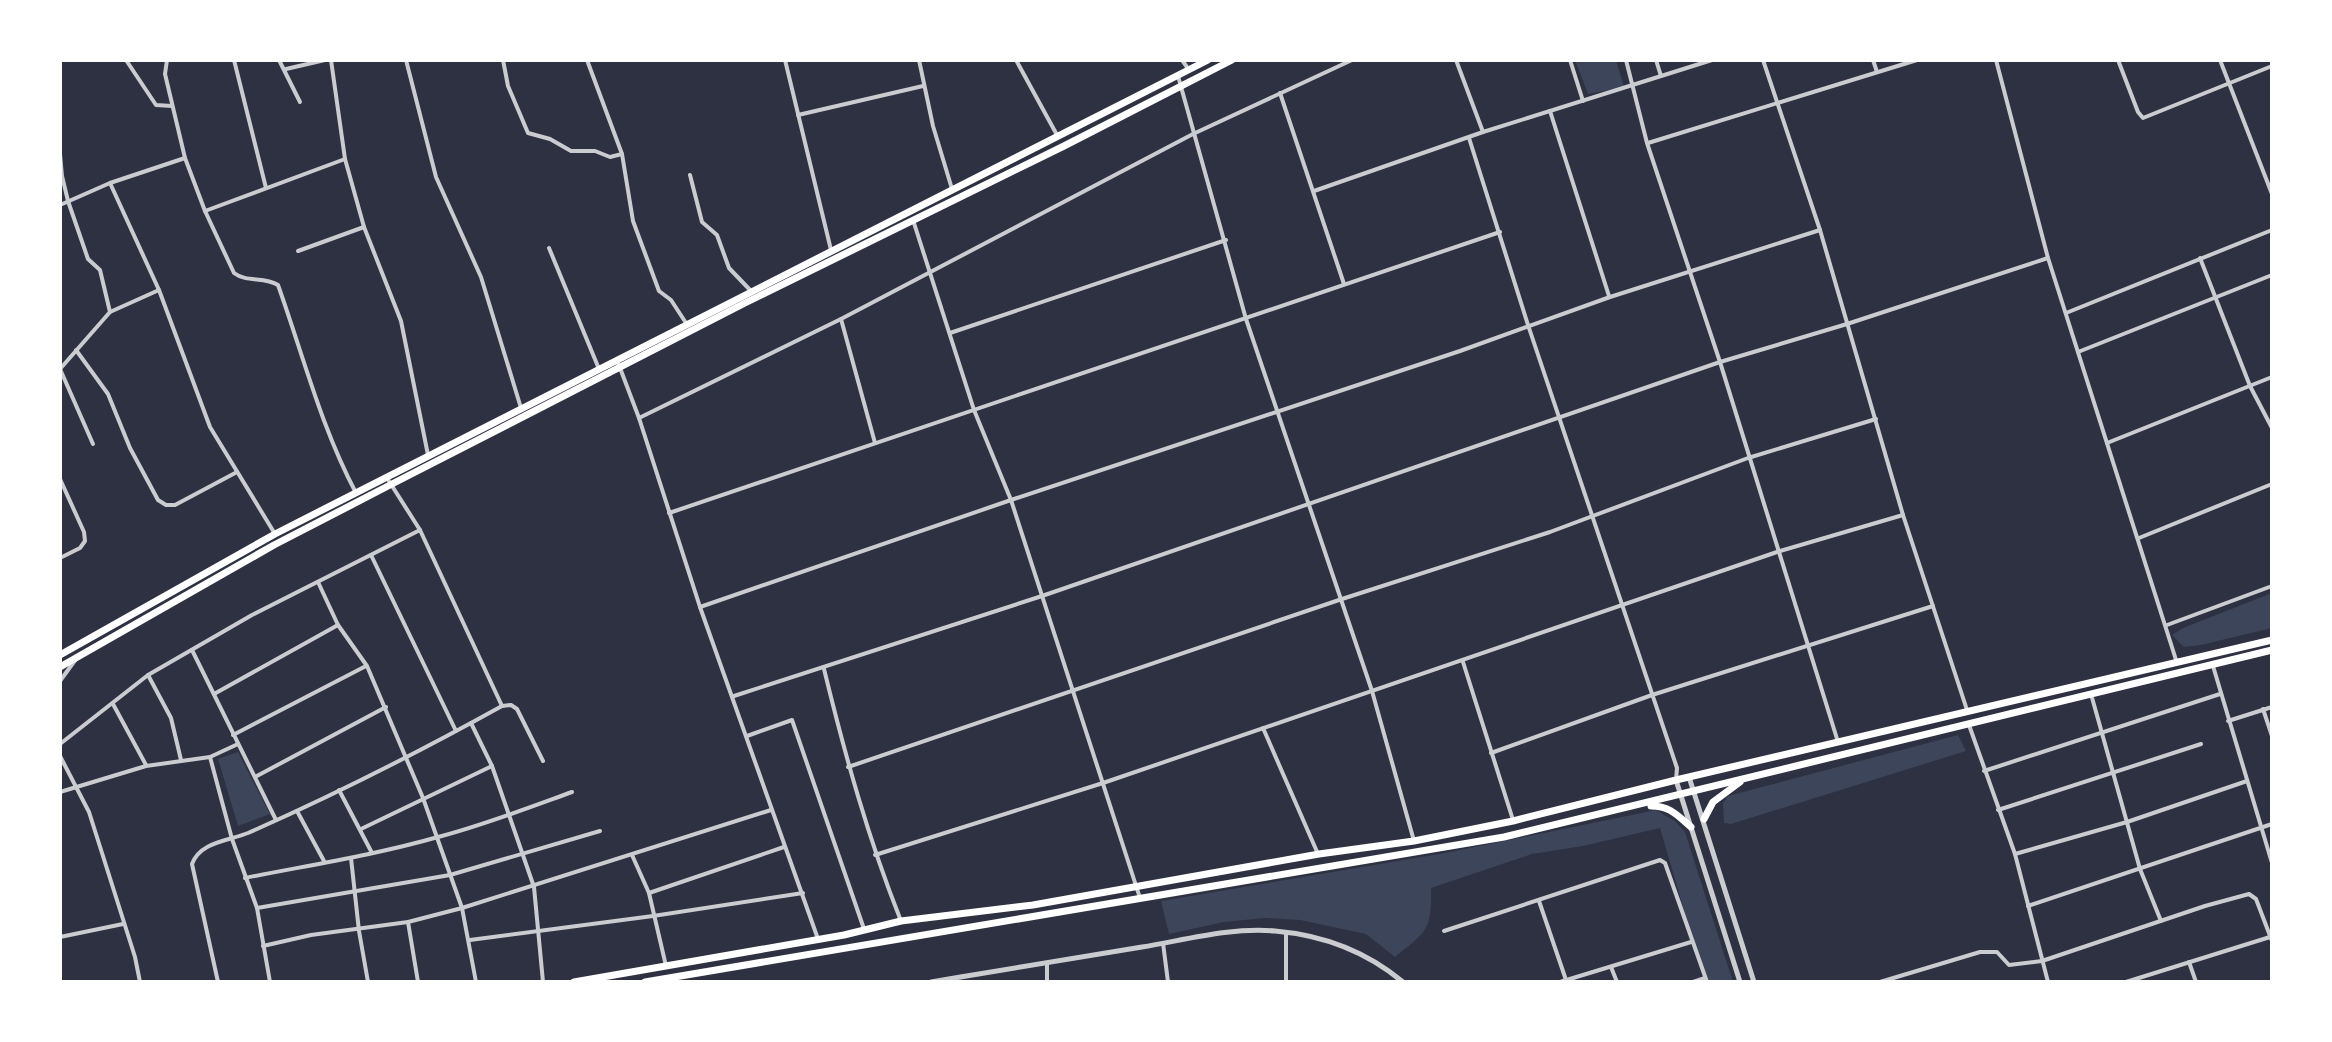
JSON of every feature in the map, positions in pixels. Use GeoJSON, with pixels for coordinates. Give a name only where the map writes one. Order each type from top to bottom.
{"type":"FeatureCollection","features":[{"type":"Feature","properties":{"kind":"main road"},"geometry":{"type":"LineString","coordinates":[[60,667],[388,481],[619,363],[1064,146],[1180,80],[1189,70],[1208,60]]}},
{"type":"Feature","properties":{"kind":"main road"},"geometry":{"type":"LineString","coordinates":[[60,655],[275,534],[356,493],[388,481],[428,455],[599,369],[619,363],[909,210],[1180,80],[1232,60]]}},
{"type":"Feature","properties":{"kind":"main road"},"geometry":{"type":"LineString","coordinates":[[574,982],[819,939],[901,921],[1033,905],[1319,854],[1414,841],[1513,821],[2272,640]]}},
{"type":"Feature","properties":{"kind":"main road"},"geometry":{"type":"LineString","coordinates":[[645,982],[1491,840],[2272,650]]}},
{"type":"Feature","properties":{"kind":"main road"},"geometry":{"type":"LineString","coordinates":[[1704,819],[1717,797],[1749,776]]}},
{"type":"Feature","properties":{"kind":"main road"},"geometry":{"type":"LineString","coordinates":[[1640,806],[1667,808],[1691,827]]}},
{"type":"Feature","properties":{"kind":"street"},"geometry":{"type":"LineString","coordinates":[[126,60],[156,105],[172,106]]}},
{"type":"Feature","properties":{"kind":"street"},"geometry":{"type":"LineString","coordinates":[[167,60],[165,74],[185,158],[205,211],[234,273],[240,278],[270,280],[278,285],[314,395],[356,493]]}},
{"type":"Feature","properties":{"kind":"street"},"geometry":{"type":"LineString","coordinates":[[234,60],[266,188]]}},
{"type":"Feature","properties":{"kind":"street"},"geometry":{"type":"LineString","coordinates":[[279,60],[300,102]]}},
{"type":"Feature","properties":{"kind":"street"},"geometry":{"type":"LineString","coordinates":[[286,69],[328,60],[345,159],[364,227],[401,321],[428,455]]}},
{"type":"Feature","properties":{"kind":"street"},"geometry":{"type":"LineString","coordinates":[[406,60],[436,177],[481,277],[521,408]]}},
{"type":"Feature","properties":{"kind":"street"},"geometry":{"type":"LineString","coordinates":[[503,60],[508,86],[528,133],[550,139],[566,150],[595,151],[610,157],[622,154]]}},
{"type":"Feature","properties":{"kind":"street"},"geometry":{"type":"LineString","coordinates":[[587,60],[622,154],[633,221],[659,291],[671,300],[688,325]]}},
{"type":"Feature","properties":{"kind":"street"},"geometry":{"type":"LineString","coordinates":[[785,60],[831,250]]}},
{"type":"Feature","properties":{"kind":"street"},"geometry":{"type":"LineString","coordinates":[[919,60],[933,126],[953,191]]}},
{"type":"Feature","properties":{"kind":"street"},"geometry":{"type":"LineString","coordinates":[[1016,60],[1058,137]]}},
{"type":"Feature","properties":{"kind":"street"},"geometry":{"type":"LineString","coordinates":[[1182,60],[1189,70]]}},
{"type":"Feature","properties":{"kind":"street"},"geometry":{"type":"LineString","coordinates":[[639,418],[841,319],[1193,134],[1352,60]]}},
{"type":"Feature","properties":{"kind":"street"},"geometry":{"type":"LineString","coordinates":[[1456,60],[1483,132]]}},
{"type":"Feature","properties":{"kind":"street"},"geometry":{"type":"LineString","coordinates":[[1570,60],[1583,101]]}},
{"type":"Feature","properties":{"kind":"street"},"geometry":{"type":"LineString","coordinates":[[1626,60],[1647,143],[1720,362],[1838,742]]}},
{"type":"Feature","properties":{"kind":"street"},"geometry":{"type":"LineString","coordinates":[[1656,60],[1661,76]]}},
{"type":"Feature","properties":{"kind":"street"},"geometry":{"type":"LineString","coordinates":[[1314,191],[1483,132],[1712,60]]}},
{"type":"Feature","properties":{"kind":"street"},"geometry":{"type":"LineString","coordinates":[[1763,60],[1820,230],[1903,515],[1967,713]]}},
{"type":"Feature","properties":{"kind":"street"},"geometry":{"type":"LineString","coordinates":[[1873,60],[1877,72]]}},
{"type":"Feature","properties":{"kind":"street"},"geometry":{"type":"LineString","coordinates":[[1647,143],[1917,60]]}},
{"type":"Feature","properties":{"kind":"street"},"geometry":{"type":"LineString","coordinates":[[1996,60],[2048,258],[2178,664]]}},
{"type":"Feature","properties":{"kind":"street"},"geometry":{"type":"LineString","coordinates":[[2118,60],[2143,118],[2272,66]]}},
{"type":"Feature","properties":{"kind":"street"},"geometry":{"type":"LineString","coordinates":[[2220,60],[2272,194]]}},
{"type":"Feature","properties":{"kind":"street"},"geometry":{"type":"LineString","coordinates":[[1180,80],[1246,319],[1372,691],[1414,841]]}},
{"type":"Feature","properties":{"kind":"street"},"geometry":{"type":"LineString","coordinates":[[798,115],[923,86]]}},
{"type":"Feature","properties":{"kind":"street"},"geometry":{"type":"LineString","coordinates":[[1280,93],[1344,284]]}},
{"type":"Feature","properties":{"kind":"street"},"geometry":{"type":"LineString","coordinates":[[1550,111],[1610,297]]}},
{"type":"Feature","properties":{"kind":"street"},"geometry":{"type":"LineString","coordinates":[[1469,138],[1528,325],[1678,770],[1676,780],[1740,982]]}},
{"type":"Feature","properties":{"kind":"street"},"geometry":{"type":"LineString","coordinates":[[60,154],[68,201],[88,259],[100,270],[110,312]]}},
{"type":"Feature","properties":{"kind":"street"},"geometry":{"type":"LineString","coordinates":[[60,205],[110,183],[185,158]]}},
{"type":"Feature","properties":{"kind":"street"},"geometry":{"type":"LineString","coordinates":[[205,211],[345,159]]}},
{"type":"Feature","properties":{"kind":"street"},"geometry":{"type":"LineString","coordinates":[[2264,174],[2272,171]]}},
{"type":"Feature","properties":{"kind":"street"},"geometry":{"type":"LineString","coordinates":[[690,175],[702,222],[717,235],[729,268],[751,291]]}},
{"type":"Feature","properties":{"kind":"street"},"geometry":{"type":"LineString","coordinates":[[110,183],[159,290],[210,427],[275,534]]}},
{"type":"Feature","properties":{"kind":"street"},"geometry":{"type":"LineString","coordinates":[[909,210],[974,410],[1011,500],[1141,899]]}},
{"type":"Feature","properties":{"kind":"street"},"geometry":{"type":"LineString","coordinates":[[298,251],[364,227]]}},
{"type":"Feature","properties":{"kind":"street"},"geometry":{"type":"LineString","coordinates":[[700,607],[1471,348],[1528,325],[1690,270],[1820,230]]}},
{"type":"Feature","properties":{"kind":"street"},"geometry":{"type":"LineString","coordinates":[[2066,313],[2272,230]]}},
{"type":"Feature","properties":{"kind":"street"},"geometry":{"type":"LineString","coordinates":[[669,513],[1500,232]]}},
{"type":"Feature","properties":{"kind":"street"},"geometry":{"type":"LineString","coordinates":[[950,333],[1226,240]]}},
{"type":"Feature","properties":{"kind":"street"},"geometry":{"type":"LineString","coordinates":[[549,248],[599,369]]}},
{"type":"Feature","properties":{"kind":"street"},"geometry":{"type":"LineString","coordinates":[[734,696],[1042,596],[1720,362],[2048,258]]}},
{"type":"Feature","properties":{"kind":"street"},"geometry":{"type":"LineString","coordinates":[[2200,258],[2250,386],[2272,428]]}},
{"type":"Feature","properties":{"kind":"street"},"geometry":{"type":"LineString","coordinates":[[2078,352],[2272,275]]}},
{"type":"Feature","properties":{"kind":"street"},"geometry":{"type":"LineString","coordinates":[[93,444],[60,369],[110,312],[159,290]]}},
{"type":"Feature","properties":{"kind":"street"},"geometry":{"type":"LineString","coordinates":[[841,319],[875,443]]}},
{"type":"Feature","properties":{"kind":"street"},"geometry":{"type":"LineString","coordinates":[[76,350],[108,394],[130,448],[158,500],[166,505],[175,505],[237,472]]}},
{"type":"Feature","properties":{"kind":"street"},"geometry":{"type":"LineString","coordinates":[[619,363],[700,607],[819,939]]}},
{"type":"Feature","properties":{"kind":"street"},"geometry":{"type":"LineString","coordinates":[[2107,443],[2272,377]]}},
{"type":"Feature","properties":{"kind":"street"},"geometry":{"type":"LineString","coordinates":[[848,767],[1342,599],[1550,532],[1748,458],[1876,419]]}},
{"type":"Feature","properties":{"kind":"street"},"geometry":{"type":"LineString","coordinates":[[60,479],[84,532],[85,541],[80,548],[60,558]]}},
{"type":"Feature","properties":{"kind":"street"},"geometry":{"type":"LineString","coordinates":[[388,481],[420,530],[502,706]]}},
{"type":"Feature","properties":{"kind":"street"},"geometry":{"type":"LineString","coordinates":[[2139,538],[2272,484]]}},
{"type":"Feature","properties":{"kind":"street"},"geometry":{"type":"LineString","coordinates":[[875,855],[1103,783],[1777,552],[1903,515]]}},
{"type":"Feature","properties":{"kind":"street"},"geometry":{"type":"LineString","coordinates":[[60,744],[148,675],[252,615],[420,530]]}},
{"type":"Feature","properties":{"kind":"street"},"geometry":{"type":"LineString","coordinates":[[371,555],[456,731]]}},
{"type":"Feature","properties":{"kind":"street"},"geometry":{"type":"LineString","coordinates":[[318,582],[338,625],[367,666],[423,798],[462,908],[476,982]]}},
{"type":"Feature","properties":{"kind":"street"},"geometry":{"type":"LineString","coordinates":[[2167,625],[2272,586]]}},
{"type":"Feature","properties":{"kind":"street"},"geometry":{"type":"LineString","coordinates":[[1491,753],[1652,695],[1933,606]]}},
{"type":"Feature","properties":{"kind":"street"},"geometry":{"type":"LineString","coordinates":[[214,694],[338,625]]}},
{"type":"Feature","properties":{"kind":"street"},"geometry":{"type":"LineString","coordinates":[[191,650],[276,820]]}},
{"type":"Feature","properties":{"kind":"street"},"geometry":{"type":"LineString","coordinates":[[60,681],[80,654]]}},
{"type":"Feature","properties":{"kind":"street"},"geometry":{"type":"LineString","coordinates":[[1463,662],[1513,821]]}},
{"type":"Feature","properties":{"kind":"street"},"geometry":{"type":"LineString","coordinates":[[2212,664],[2272,863]]}},
{"type":"Feature","properties":{"kind":"street"},"geometry":{"type":"LineString","coordinates":[[233,735],[367,666]]}},
{"type":"Feature","properties":{"kind":"street"},"geometry":{"type":"LineString","coordinates":[[824,669],[848,767],[875,855],[901,921]]}},
{"type":"Feature","properties":{"kind":"street"},"geometry":{"type":"LineString","coordinates":[[148,675],[171,718],[181,760]]}},
{"type":"Feature","properties":{"kind":"street"},"geometry":{"type":"LineString","coordinates":[[2091,694],[2140,869],[2161,921]]}},
{"type":"Feature","properties":{"kind":"street"},"geometry":{"type":"LineString","coordinates":[[1984,771],[2220,694]]}},
{"type":"Feature","properties":{"kind":"street"},"geometry":{"type":"LineString","coordinates":[[113,704],[146,766]]}},
{"type":"Feature","properties":{"kind":"street"},"geometry":{"type":"LineString","coordinates":[[218,982],[192,864],[196,854],[205,847],[297,811],[502,706],[511,705],[517,709],[543,761]]}},
{"type":"Feature","properties":{"kind":"street"},"geometry":{"type":"LineString","coordinates":[[255,777],[386,707]]}},
{"type":"Feature","properties":{"kind":"street"},"geometry":{"type":"LineString","coordinates":[[2228,721],[2272,707]]}},
{"type":"Feature","properties":{"kind":"street"},"geometry":{"type":"LineString","coordinates":[[2263,709],[2272,736]]}},
{"type":"Feature","properties":{"kind":"street"},"geometry":{"type":"LineString","coordinates":[[747,736],[792,720],[865,930]]}},
{"type":"Feature","properties":{"kind":"street"},"geometry":{"type":"LineString","coordinates":[[471,723],[492,766],[534,887],[543,982]]}},
{"type":"Feature","properties":{"kind":"street"},"geometry":{"type":"LineString","coordinates":[[1968,724],[2015,854],[2048,982]]}},
{"type":"Feature","properties":{"kind":"street"},"geometry":{"type":"LineString","coordinates":[[1263,728],[1319,854]]}},
{"type":"Feature","properties":{"kind":"street"},"geometry":{"type":"LineString","coordinates":[[60,792],[146,766],[210,757],[238,744]]}},
{"type":"Feature","properties":{"kind":"street"},"geometry":{"type":"LineString","coordinates":[[1998,810],[2201,744]]}},
{"type":"Feature","properties":{"kind":"street"},"geometry":{"type":"LineString","coordinates":[[60,756],[89,812],[140,982]]}},
{"type":"Feature","properties":{"kind":"street"},"geometry":{"type":"LineString","coordinates":[[210,757],[232,839],[257,908],[270,982]]}},
{"type":"Feature","properties":{"kind":"street"},"geometry":{"type":"LineString","coordinates":[[361,829],[492,766]]}},
{"type":"Feature","properties":{"kind":"street"},"geometry":{"type":"LineString","coordinates":[[1678,770],[1689,777],[1754,982]]}},
{"type":"Feature","properties":{"kind":"street"},"geometry":{"type":"LineString","coordinates":[[2015,854],[2127,822],[2247,781]]}},
{"type":"Feature","properties":{"kind":"street"},"geometry":{"type":"LineString","coordinates":[[339,790],[372,853]]}},
{"type":"Feature","properties":{"kind":"street"},"geometry":{"type":"LineString","coordinates":[[245,878],[437,838],[572,792]]}},
{"type":"Feature","properties":{"kind":"street"},"geometry":{"type":"LineString","coordinates":[[263,946],[311,935],[359,931],[408,922],[462,908],[771,810]]}},
{"type":"Feature","properties":{"kind":"street"},"geometry":{"type":"LineString","coordinates":[[297,811],[324,862]]}},
{"type":"Feature","properties":{"kind":"street"},"geometry":{"type":"LineString","coordinates":[[2028,906],[2272,824]]}},
{"type":"Feature","properties":{"kind":"street"},"geometry":{"type":"LineString","coordinates":[[257,908],[450,875],[600,831]]}},
{"type":"Feature","properties":{"kind":"street"},"geometry":{"type":"LineString","coordinates":[[649,893],[784,847]]}},
{"type":"Feature","properties":{"kind":"street"},"geometry":{"type":"LineString","coordinates":[[632,855],[649,893],[666,966]]}},
{"type":"Feature","properties":{"kind":"street"},"geometry":{"type":"LineString","coordinates":[[351,858],[368,982]]}},
{"type":"Feature","properties":{"kind":"street"},"geometry":{"type":"LineString","coordinates":[[1444,931],[1660,860],[1665,863],[1706,980],[1693,982]]}},
{"type":"Feature","properties":{"kind":"street"},"geometry":{"type":"LineString","coordinates":[[470,940],[803,893]]}},
{"type":"Feature","properties":{"kind":"street"},"geometry":{"type":"LineString","coordinates":[[1880,982],[1980,952],[1997,952],[2009,965],[2042,961],[2252,894],[2271,939],[2126,982]]}},
{"type":"Feature","properties":{"kind":"street"},"geometry":{"type":"LineString","coordinates":[[1539,901],[1567,981]]}},
{"type":"Feature","properties":{"kind":"street"},"geometry":{"type":"LineString","coordinates":[[408,922],[418,982]]}},
{"type":"Feature","properties":{"kind":"street"},"geometry":{"type":"LineString","coordinates":[[60,937],[123,924]]}},
{"type":"Feature","properties":{"kind":"street"},"geometry":{"type":"LineString","coordinates":[[931,982],[1254,930],[1286,932],[1353,950],[1403,982]]}},
{"type":"Feature","properties":{"kind":"street"},"geometry":{"type":"LineString","coordinates":[[1286,932],[1286,982]]}},
{"type":"Feature","properties":{"kind":"street"},"geometry":{"type":"LineString","coordinates":[[1560,982],[1691,942]]}},
{"type":"Feature","properties":{"kind":"street"},"geometry":{"type":"LineString","coordinates":[[1163,943],[1168,982]]}},
{"type":"Feature","properties":{"kind":"street"},"geometry":{"type":"LineString","coordinates":[[2189,962],[2196,982]]}},
{"type":"Feature","properties":{"kind":"street"},"geometry":{"type":"LineString","coordinates":[[1047,963],[1047,982]]}},
{"type":"Feature","properties":{"kind":"street"},"geometry":{"type":"LineString","coordinates":[[1611,967],[1617,982]]}},
{"type":"Feature","properties":{"kind":"shaded area"},"geometry":{"type":"Polygon","coordinates":[[[1575,60],[1616,60],[1624,87],[1588,94],[1575,60]]]}},
{"type":"Feature","properties":{"kind":"shaded area"},"geometry":{"type":"Polygon","coordinates":[[[2272,593],[2272,628],[2184,647],[2172,635],[2183,628],[2272,593]]]}},
{"type":"Feature","properties":{"kind":"shaded area"},"geometry":{"type":"Polygon","coordinates":[[[1958,735],[1966,751],[1731,824],[1724,823],[1723,803],[1728,796],[1958,735]]]}},
{"type":"Feature","properties":{"kind":"shaded area"},"geometry":{"type":"Polygon","coordinates":[[[238,752],[270,814],[238,826],[218,759],[238,752]]]}},
{"type":"Feature","properties":{"kind":"shaded area"},"geometry":{"type":"Polygon","coordinates":[[[1656,810],[1675,821],[1685,832],[1733,982],[1709,982],[1660,828],[1532,854],[1431,888],[1430,913],[1425,928],[1395,957],[1366,934],[1300,920],[1265,918],[1224,922],[1169,934],[1161,901],[1445,853],[1656,810]]]}}]}
